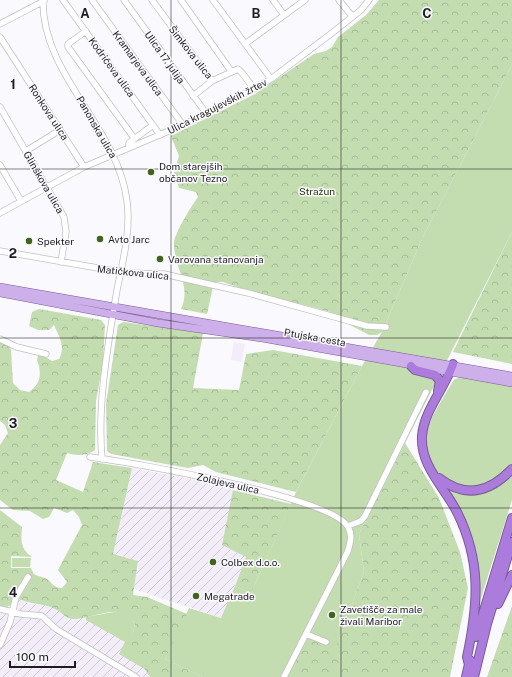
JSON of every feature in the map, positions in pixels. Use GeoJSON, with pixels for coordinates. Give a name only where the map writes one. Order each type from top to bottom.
{"type":"FeatureCollection","features":[{"type":"Feature","properties":{"kind":"highway"},"geometry":{"type":"LineString","coordinates":[[453,364],[427,417],[422,436],[423,452],[457,512],[472,551],[477,596],[467,657],[469,665]]}},
{"type":"Feature","properties":{"kind":"highway"},"geometry":{"type":"LineString","coordinates":[[411,366],[415,370],[430,373],[438,378],[440,381],[436,399]]}},
{"type":"Feature","properties":{"kind":"highway"},"geometry":{"type":"LineString","coordinates":[[433,472],[446,484],[456,488],[473,491],[487,488],[504,478],[512,469]]}},
{"type":"Feature","properties":{"kind":"highway"},"geometry":{"type":"LineString","coordinates":[[466,677],[502,548],[512,518]]}},
{"type":"Feature","properties":{"kind":"highway"},"geometry":{"type":"LineString","coordinates":[[474,677],[487,624],[512,542]]}},
{"type":"Feature","properties":{"kind":"highway"},"geometry":{"type":"LineString","coordinates":[[487,624],[492,617],[512,575]]}},
{"type":"Feature","properties":{"kind":"main road","name":"Ptujska cesta"},"geometry":{"type":"LineString","coordinates":[[0,287],[114,311],[158,323],[270,339],[411,366],[512,383]]}},
{"type":"Feature","properties":{"kind":"main road","name":"Ptujska cesta"},"geometry":{"type":"LineString","coordinates":[[0,293],[114,311],[139,312],[453,364],[512,376]]}},
{"type":"Feature","properties":{"kind":"street","name":"Kodričeva ulica"},"geometry":{"type":"LineString","coordinates":[[63,0],[160,135]]}},
{"type":"Feature","properties":{"kind":"street","name":"Kramarjeva ulica"},"geometry":{"type":"LineString","coordinates":[[92,0],[183,125]]}},
{"type":"Feature","properties":{"kind":"street","name":"Ulica 17. julija"},"geometry":{"type":"LineString","coordinates":[[124,0],[206,113]]}},
{"type":"Feature","properties":{"kind":"street","name":"Šimkova ulica"},"geometry":{"type":"LineString","coordinates":[[152,0],[212,81],[232,71]]}},
{"type":"Feature","properties":{"kind":"street"},"geometry":{"type":"LineString","coordinates":[[181,0],[232,71],[240,70],[254,89]]}},
{"type":"Feature","properties":{"kind":"street"},"geometry":{"type":"LineString","coordinates":[[213,0],[271,79]]}},
{"type":"Feature","properties":{"kind":"street"},"geometry":{"type":"LineString","coordinates":[[273,0],[284,15]]}},
{"type":"Feature","properties":{"kind":"street"},"geometry":{"type":"LineString","coordinates":[[245,44],[305,0]]}},
{"type":"Feature","properties":{"kind":"street"},"geometry":{"type":"LineString","coordinates":[[339,0],[352,16]]}},
{"type":"Feature","properties":{"kind":"street","name":"Ulica kragujevških žrtev"},"geometry":{"type":"LineString","coordinates":[[0,213],[84,167],[183,125],[254,89],[271,79],[352,16],[369,0]]}},
{"type":"Feature","properties":{"kind":"street"},"geometry":{"type":"LineString","coordinates":[[0,24],[44,1]]}},
{"type":"Feature","properties":{"kind":"street","name":"Panonska ulica"},"geometry":{"type":"LineString","coordinates":[[44,1],[45,25],[53,52],[113,154],[122,176],[128,206],[127,240],[114,311]]}},
{"type":"Feature","properties":{"kind":"street"},"geometry":{"type":"LineString","coordinates":[[86,31],[68,44],[68,47],[134,138]]}},
{"type":"Feature","properties":{"kind":"street","name":"Ronkova ulica"},"geometry":{"type":"LineString","coordinates":[[0,36],[84,167]]}},
{"type":"Feature","properties":{"kind":"street"},"geometry":{"type":"LineString","coordinates":[[193,96],[212,81]]}},
{"type":"Feature","properties":{"kind":"street","name":"Glinškova ulica"},"geometry":{"type":"LineString","coordinates":[[0,107],[66,224],[61,262]]}},
{"type":"Feature","properties":{"kind":"street"},"geometry":{"type":"LineString","coordinates":[[129,147],[129,143],[134,138],[153,125]]}},
{"type":"Feature","properties":{"kind":"street"},"geometry":{"type":"LineString","coordinates":[[26,151],[60,130]]}},
{"type":"Feature","properties":{"kind":"street"},"geometry":{"type":"LineString","coordinates":[[0,165],[21,201]]}},
{"type":"Feature","properties":{"kind":"street","name":"Matičkova ulica"},"geometry":{"type":"LineString","coordinates":[[0,251],[121,272],[164,274],[209,283],[367,326],[386,327]]}},
{"type":"Feature","properties":{"kind":"street"},"geometry":{"type":"LineString","coordinates":[[102,459],[102,403],[114,311]]}},
{"type":"Feature","properties":{"kind":"street"},"geometry":{"type":"LineString","coordinates":[[0,339],[18,347],[46,354]]}},
{"type":"Feature","properties":{"kind":"street"},"geometry":{"type":"LineString","coordinates":[[284,677],[348,551],[351,538],[348,526],[361,521],[365,516],[426,392]]}},
{"type":"Feature","properties":{"kind":"street","name":"Zolajeva ulica"},"geometry":{"type":"LineString","coordinates":[[90,457],[194,475],[264,492],[325,512],[337,517],[348,526]]}},
{"type":"Feature","properties":{"kind":"street"},"geometry":{"type":"LineString","coordinates":[[0,645],[13,612],[16,597],[28,577]]}},
{"type":"Feature","properties":{"kind":"street"},"geometry":{"type":"LineString","coordinates":[[0,609],[42,616],[56,629],[136,677]]}},
{"type":"Feature","properties":{"kind":"street"},"geometry":{"type":"LineString","coordinates":[[306,634],[326,642]]}},
{"type":"Feature","properties":{"kind":"shaded area"},"geometry":{"type":"Polygon","coordinates":[[[234,342],[245,344],[242,362],[231,360],[234,342]]]}},
{"type":"Feature","properties":{"kind":"shaded area"},"geometry":{"type":"Polygon","coordinates":[[[132,468],[234,487],[222,545],[246,557],[222,618],[134,589],[138,561],[113,554],[132,468]]]}},
{"type":"Feature","properties":{"kind":"shaded area"},"geometry":{"type":"Polygon","coordinates":[[[20,599],[30,604],[46,605],[57,609],[65,617],[73,619],[120,611],[150,677],[0,677],[0,606],[7,607],[20,599]]]}},
{"type":"Feature","properties":{"kind":"green space","name":"Stražun"},"geometry":{"type":"Polygon","coordinates":[[[379,0],[512,0],[512,65],[422,239],[382,332],[377,335],[369,335],[337,318],[330,312],[266,297],[223,282],[214,282],[207,314],[181,309],[185,292],[174,243],[180,227],[198,197],[196,192],[179,188],[174,173],[179,156],[171,136],[255,94],[314,54],[326,51],[332,47],[338,37],[366,15],[379,0]]]}},
{"type":"Feature","properties":{"kind":"green space"},"geometry":{"type":"Polygon","coordinates":[[[512,65],[512,232],[359,534],[364,572],[336,648],[308,637],[287,677],[203,677],[165,659],[189,608],[221,618],[235,586],[251,593],[296,492],[362,366],[382,332],[422,239],[512,65]]]}},
{"type":"Feature","properties":{"kind":"green space"},"geometry":{"type":"Polygon","coordinates":[[[512,232],[512,364],[453,352],[512,232]]]}},
{"type":"Feature","properties":{"kind":"green space"},"geometry":{"type":"Polygon","coordinates":[[[39,309],[101,320],[105,325],[103,362],[96,401],[95,450],[81,455],[67,453],[56,480],[83,492],[93,462],[132,468],[113,554],[138,561],[133,595],[147,597],[187,614],[165,659],[203,677],[150,677],[125,640],[133,633],[135,623],[126,614],[121,612],[71,619],[51,607],[20,599],[7,607],[0,606],[0,510],[22,527],[23,547],[32,557],[11,556],[11,568],[31,568],[34,574],[44,577],[54,586],[59,588],[62,588],[67,582],[58,570],[82,525],[79,517],[73,510],[67,513],[54,508],[49,517],[43,519],[30,511],[13,510],[0,500],[0,445],[8,433],[5,425],[0,421],[0,341],[9,345],[11,350],[13,383],[20,390],[29,392],[38,382],[40,374],[37,360],[38,356],[44,356],[52,361],[59,359],[62,350],[61,342],[54,325],[49,330],[38,330],[29,326],[32,312],[39,309]]]}},
{"type":"Feature","properties":{"kind":"green space"},"geometry":{"type":"Polygon","coordinates":[[[123,322],[203,333],[193,388],[239,390],[246,354],[273,350],[362,366],[296,492],[216,472],[203,465],[188,468],[111,454],[107,451],[106,404],[118,325],[123,322]]]}},
{"type":"Feature","properties":{"kind":"green space"},"geometry":{"type":"Polygon","coordinates":[[[462,377],[512,385],[512,465],[494,483],[478,487],[454,485],[444,479],[436,472],[430,462],[426,450],[427,431],[433,416],[453,381],[462,377]]]}},
{"type":"Feature","properties":{"kind":"green space"},"geometry":{"type":"Polygon","coordinates":[[[405,443],[439,498],[460,552],[468,588],[450,677],[287,677],[308,637],[336,647],[364,572],[359,534],[405,443]]]}},
{"type":"Feature","properties":{"kind":"green space"},"geometry":{"type":"Polygon","coordinates":[[[512,472],[512,500],[481,598],[480,607],[478,608],[477,564],[442,483],[470,493],[512,472]]]}},
{"type":"Feature","properties":{"kind":"green space"},"geometry":{"type":"Polygon","coordinates":[[[233,490],[291,504],[251,593],[235,586],[246,557],[222,545],[233,490]]]}},
{"type":"Feature","properties":{"kind":"green space"},"geometry":{"type":"Polygon","coordinates":[[[12,558],[31,558],[30,567],[12,567],[12,558]]]}},
{"type":"Feature","properties":{"kind":"green space"},"geometry":{"type":"Polygon","coordinates":[[[512,606],[512,677],[487,677],[511,609],[512,606]]]}},
{"type":"Feature","properties":{"kind":"green space"},"geometry":{"type":"Polygon","coordinates":[[[120,611],[127,614],[135,623],[133,633],[126,640],[145,667],[143,668],[119,654],[125,642],[86,620],[86,617],[120,611]]]}},
{"type":"Feature","properties":{"kind":"place","name":"Dom starejših občanov Tezno"},"geometry":{"type":"Point","coordinates":[151,172]}},
{"type":"Feature","properties":{"kind":"place","name":"Avto Jarc"},"geometry":{"type":"Point","coordinates":[100,239]}},
{"type":"Feature","properties":{"kind":"place","name":"Spekter"},"geometry":{"type":"Point","coordinates":[29,241]}},
{"type":"Feature","properties":{"kind":"place","name":"Varovana stanovanja"},"geometry":{"type":"Point","coordinates":[160,259]}},
{"type":"Feature","properties":{"kind":"place","name":"Colbex d.o.o."},"geometry":{"type":"Point","coordinates":[213,562]}},
{"type":"Feature","properties":{"kind":"place","name":"Megatrade"},"geometry":{"type":"Point","coordinates":[196,596]}},
{"type":"Feature","properties":{"kind":"place","name":"Zavetišče za male živali Maribor"},"geometry":{"type":"Point","coordinates":[332,615]}}]}
